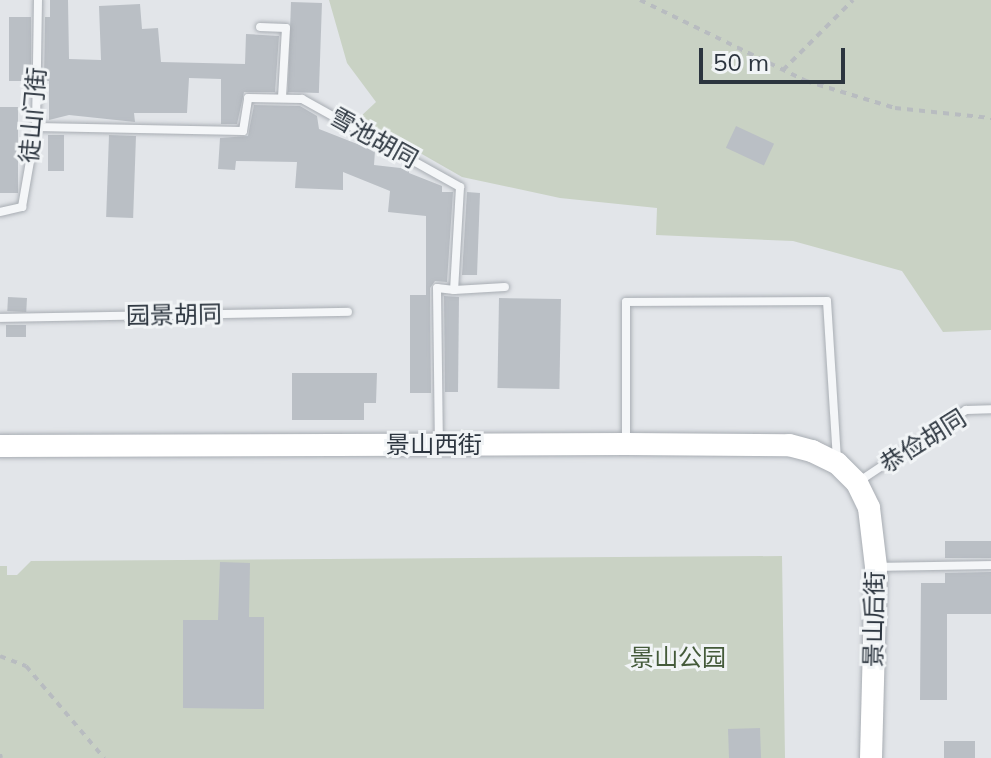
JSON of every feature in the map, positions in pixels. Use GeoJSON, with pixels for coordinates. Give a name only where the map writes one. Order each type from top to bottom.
{"type":"FeatureCollection","features":[{"type":"Feature","properties":{"kind":"street","name":"景山西街"},"geometry":{"type":"LineString","coordinates":[[0,446],[789,445],[837,463],[857,483]]}},
{"type":"Feature","properties":{"kind":"street","name":"景山后街"},"geometry":{"type":"LineString","coordinates":[[857,483],[869,508],[876,567],[871,758]]}},
{"type":"Feature","properties":{"kind":"lane","name":"徒山门街"},"geometry":{"type":"LineString","coordinates":[[0,212],[22,207],[36,127],[38,0]]}},
{"type":"Feature","properties":{"kind":"lane"},"geometry":{"type":"LineString","coordinates":[[260,27],[286,28],[282,98]]}},
{"type":"Feature","properties":{"kind":"lane","name":"雪池胡同"},"geometry":{"type":"LineString","coordinates":[[36,127],[243,131],[248,98],[302,99],[460,187],[454,290]]}},
{"type":"Feature","properties":{"kind":"lane"},"geometry":{"type":"LineString","coordinates":[[439,445],[437,288],[505,287]]}},
{"type":"Feature","properties":{"kind":"lane"},"geometry":{"type":"LineString","coordinates":[[626,444],[626,302],[827,301],[837,463]]}},
{"type":"Feature","properties":{"kind":"lane","name":"园景胡同"},"geometry":{"type":"LineString","coordinates":[[0,318],[348,312]]}},
{"type":"Feature","properties":{"kind":"lane","name":"恭俭胡同"},"geometry":{"type":"LineString","coordinates":[[857,483],[966,410],[991,409]]}},
{"type":"Feature","properties":{"kind":"lane"},"geometry":{"type":"LineString","coordinates":[[876,567],[991,565]]}},
{"type":"Feature","properties":{"kind":"path"},"geometry":{"type":"LineString","coordinates":[[640,0],[783,70],[895,108],[991,118]]}},
{"type":"Feature","properties":{"kind":"path"},"geometry":{"type":"LineString","coordinates":[[783,70],[853,0]]}},
{"type":"Feature","properties":{"kind":"path"},"geometry":{"type":"LineString","coordinates":[[0,656],[26,666],[104,758]]}},
{"type":"Feature","properties":{"kind":"green space"},"geometry":{"type":"Polygon","coordinates":[[[329,0],[991,0],[991,330],[943,332],[902,271],[793,241],[656,235],[657,208],[560,198],[462,177],[359,118],[376,102],[347,63],[329,0]]]}},
{"type":"Feature","properties":{"kind":"green space","name":"景山公园"},"geometry":{"type":"Polygon","coordinates":[[[782,556],[785,758],[0,758],[0,566],[7,566],[7,575],[17,575],[31,561],[782,556]]]}},
{"type":"Feature","properties":{"kind":"building"},"geometry":{"type":"Polygon","coordinates":[[[50,0],[68,0],[69,59],[101,60],[99,6],[140,4],[142,29],[158,28],[161,62],[245,64],[246,34],[279,36],[275,92],[244,92],[237,124],[221,124],[221,79],[189,78],[187,113],[134,113],[135,122],[69,115],[49,120],[49,81],[44,81],[45,17],[50,17],[50,0]]]}},
{"type":"Feature","properties":{"kind":"building"},"geometry":{"type":"Polygon","coordinates":[[[291,2],[322,3],[319,93],[288,92],[291,2]]]}},
{"type":"Feature","properties":{"kind":"building"},"geometry":{"type":"Polygon","coordinates":[[[9,17],[31,17],[31,81],[9,81],[9,17]]]}},
{"type":"Feature","properties":{"kind":"building"},"geometry":{"type":"Polygon","coordinates":[[[254,105],[300,106],[317,116],[319,129],[375,151],[374,165],[409,169],[409,173],[442,186],[442,192],[453,192],[447,282],[435,281],[430,288],[431,393],[410,393],[410,295],[426,295],[426,216],[388,212],[390,191],[343,172],[343,190],[295,188],[297,162],[236,161],[235,170],[218,169],[220,138],[248,136],[254,105]]]}},
{"type":"Feature","properties":{"kind":"building"},"geometry":{"type":"Polygon","coordinates":[[[0,107],[18,107],[18,193],[0,193],[0,107]]]}},
{"type":"Feature","properties":{"kind":"building"},"geometry":{"type":"Polygon","coordinates":[[[736,126],[774,144],[764,166],[726,148],[736,126]]]}},
{"type":"Feature","properties":{"kind":"building"},"geometry":{"type":"Polygon","coordinates":[[[48,135],[64,135],[64,171],[48,171],[48,135]]]}},
{"type":"Feature","properties":{"kind":"building"},"geometry":{"type":"Polygon","coordinates":[[[109,135],[136,136],[133,218],[106,217],[109,135]]]}},
{"type":"Feature","properties":{"kind":"building"},"geometry":{"type":"Polygon","coordinates":[[[467,192],[480,193],[477,275],[462,275],[467,192]]]}},
{"type":"Feature","properties":{"kind":"building"},"geometry":{"type":"Polygon","coordinates":[[[444,296],[459,297],[458,392],[445,392],[444,296]]]}},
{"type":"Feature","properties":{"kind":"building"},"geometry":{"type":"Polygon","coordinates":[[[8,297],[27,298],[26,312],[7,311],[8,297]]]}},
{"type":"Feature","properties":{"kind":"building"},"geometry":{"type":"Polygon","coordinates":[[[499,298],[561,299],[559,389],[497,388],[499,298]]]}},
{"type":"Feature","properties":{"kind":"building"},"geometry":{"type":"Polygon","coordinates":[[[6,325],[26,325],[26,337],[6,337],[6,325]]]}},
{"type":"Feature","properties":{"kind":"building"},"geometry":{"type":"Polygon","coordinates":[[[292,373],[377,373],[376,403],[364,403],[364,420],[292,420],[292,373]]]}},
{"type":"Feature","properties":{"kind":"building"},"geometry":{"type":"Polygon","coordinates":[[[945,541],[991,541],[991,558],[945,558],[945,541]]]}},
{"type":"Feature","properties":{"kind":"building"},"geometry":{"type":"Polygon","coordinates":[[[220,562],[250,563],[249,617],[264,617],[264,709],[183,708],[183,620],[218,620],[220,562]]]}},
{"type":"Feature","properties":{"kind":"building"},"geometry":{"type":"Polygon","coordinates":[[[991,572],[991,614],[947,614],[947,700],[920,700],[921,583],[945,583],[945,573],[991,572]]]}},
{"type":"Feature","properties":{"kind":"building"},"geometry":{"type":"Polygon","coordinates":[[[760,728],[761,758],[729,758],[728,729],[760,728]]]}},
{"type":"Feature","properties":{"kind":"building"},"geometry":{"type":"Polygon","coordinates":[[[944,741],[975,741],[975,758],[944,758],[944,741]]]}}]}
